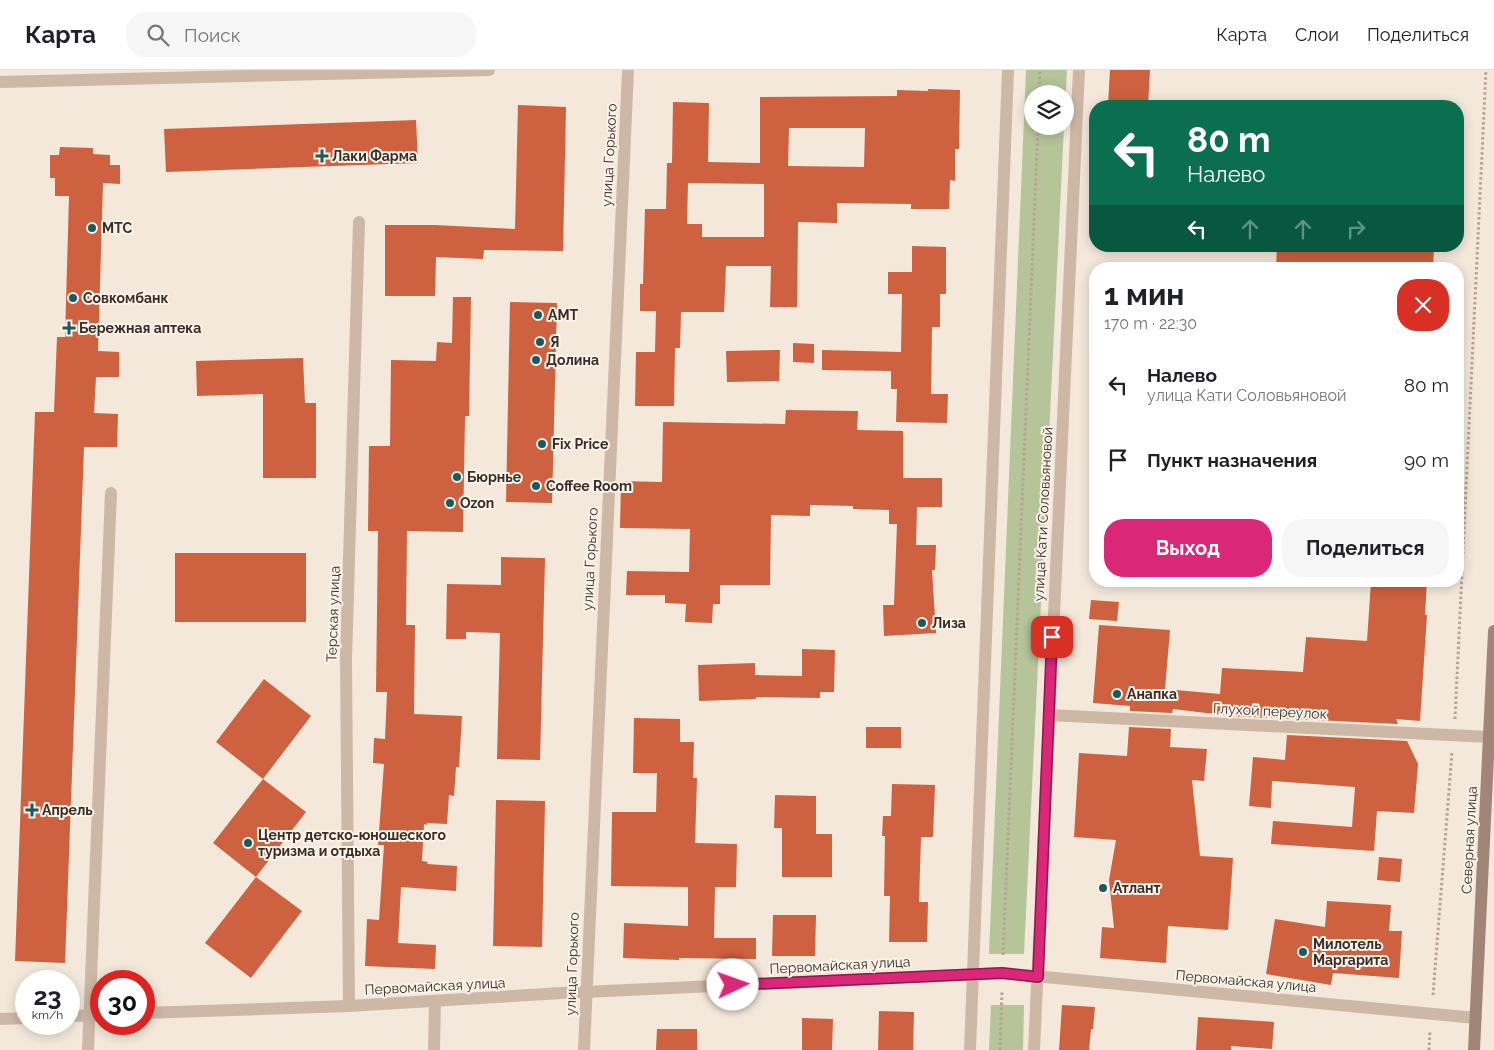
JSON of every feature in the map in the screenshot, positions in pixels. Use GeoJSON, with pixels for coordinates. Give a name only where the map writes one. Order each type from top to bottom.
{"type":"FeatureCollection","features":[{"type":"Feature","properties":{"kind":"street"},"geometry":{"type":"LineString","coordinates":[[0,82],[490,70]]}},
{"type":"Feature","properties":{"kind":"street","name":"улица Горького"},"geometry":{"type":"LineString","coordinates":[[584,1050],[628,70]]}},
{"type":"Feature","properties":{"kind":"street"},"geometry":{"type":"LineString","coordinates":[[970,1050],[1008,70]]}},
{"type":"Feature","properties":{"kind":"street","name":"улица Кати Соловьяновой"},"geometry":{"type":"LineString","coordinates":[[1034,1050],[1080,70]]}},
{"type":"Feature","properties":{"kind":"street","name":"Терская улица"},"geometry":{"type":"LineString","coordinates":[[348,1006],[346,660],[359,222]]}},
{"type":"Feature","properties":{"kind":"street"},"geometry":{"type":"LineString","coordinates":[[96,970],[111,493]]}},
{"type":"Feature","properties":{"kind":"street","name":"Северная улица"},"geometry":{"type":"LineString","coordinates":[[1474,1050],[1494,631]]}},
{"type":"Feature","properties":{"kind":"street","name":"Глухой переулок"},"geometry":{"type":"LineString","coordinates":[[1049,715],[1489,737]]}},
{"type":"Feature","properties":{"kind":"street","name":"Первомайская улица"},"geometry":{"type":"LineString","coordinates":[[155,1013],[348,1006],[586,992],[1002,973],[1476,1018]]}},
{"type":"Feature","properties":{"kind":"street"},"geometry":{"type":"LineString","coordinates":[[434,1050],[435,1001]]}},
{"type":"Feature","properties":{"kind":"street"},"geometry":{"type":"LineString","coordinates":[[0,1019],[15,1018]]}},
{"type":"Feature","properties":{"kind":"street"},"geometry":{"type":"LineString","coordinates":[[88,1050],[91,1035]]}},
{"type":"Feature","properties":{"kind":"path"},"geometry":{"type":"LineString","coordinates":[[1039,85],[1040,70]]}},
{"type":"Feature","properties":{"kind":"path"},"geometry":{"type":"LineString","coordinates":[[1464,528],[1486,70]]}},
{"type":"Feature","properties":{"kind":"path"},"geometry":{"type":"LineString","coordinates":[[1000,1050],[1038,135]]}},
{"type":"Feature","properties":{"kind":"path"},"geometry":{"type":"LineString","coordinates":[[1429,1050],[1454,736],[1461,587]]}},
{"type":"Feature","properties":{"kind":"green space"},"geometry":{"type":"Polygon","coordinates":[[[1026,70],[1067,70],[1066,85],[1025,85],[1026,70]]]}},
{"type":"Feature","properties":{"kind":"green space"},"geometry":{"type":"Polygon","coordinates":[[[1024,118],[1024,135],[1064,135],[1024,954],[989,954],[1024,118]]]}},
{"type":"Feature","properties":{"kind":"green space"},"geometry":{"type":"Polygon","coordinates":[[[991,1005],[1024,1005],[1023,1050],[989,1050],[991,1005]]]}},
{"type":"Feature","properties":{"kind":"building"},"geometry":{"type":"Polygon","coordinates":[[[1110,70],[1150,70],[1148,100],[1108,100],[1110,70]]]}},
{"type":"Feature","properties":{"kind":"building"},"geometry":{"type":"Polygon","coordinates":[[[928,89],[960,90],[959,149],[955,149],[955,181],[950,180],[949,209],[911,209],[911,204],[837,203],[837,223],[798,222],[797,307],[770,307],[771,266],[726,266],[724,312],[681,312],[680,348],[675,348],[674,406],[635,406],[636,352],[655,352],[656,311],[640,311],[640,284],[643,284],[645,209],[666,209],[667,163],[672,163],[673,102],[709,103],[708,162],[760,163],[760,97],[897,96],[897,90],[928,91],[928,89]],[[789,128],[788,166],[864,167],[865,128],[789,128]],[[688,183],[687,224],[702,224],[702,237],[764,237],[764,184],[688,183]]]}},
{"type":"Feature","properties":{"kind":"building"},"geometry":{"type":"Polygon","coordinates":[[[518,105],[566,107],[563,251],[484,250],[483,259],[436,257],[435,296],[385,296],[385,225],[435,225],[515,229],[518,105]]]}},
{"type":"Feature","properties":{"kind":"building"},"geometry":{"type":"Polygon","coordinates":[[[416,120],[418,163],[166,172],[164,129],[416,120]]]}},
{"type":"Feature","properties":{"kind":"building"},"geometry":{"type":"Polygon","coordinates":[[[60,147],[93,148],[93,154],[110,155],[110,165],[120,165],[120,184],[103,183],[98,351],[119,352],[119,377],[96,377],[94,413],[118,414],[117,447],[84,447],[65,963],[15,961],[35,412],[54,412],[57,337],[65,337],[69,196],[55,196],[55,178],[50,178],[50,155],[59,155],[60,147]]]}},
{"type":"Feature","properties":{"kind":"building"},"geometry":{"type":"Polygon","coordinates":[[[912,246],[946,247],[946,294],[940,294],[940,327],[932,327],[931,394],[948,394],[947,423],[896,422],[897,389],[891,389],[891,371],[822,370],[822,350],[901,352],[902,294],[888,294],[888,272],[912,272],[912,246]]]}},
{"type":"Feature","properties":{"kind":"building"},"geometry":{"type":"Polygon","coordinates":[[[1277,252],[1434,252],[1433,262],[1276,262],[1277,252]]]}},
{"type":"Feature","properties":{"kind":"building"},"geometry":{"type":"Polygon","coordinates":[[[453,297],[471,297],[469,416],[465,416],[463,532],[407,531],[406,625],[415,625],[414,714],[462,716],[459,767],[456,767],[454,796],[449,795],[447,824],[424,824],[422,861],[428,862],[427,864],[457,866],[456,891],[401,887],[398,943],[436,945],[435,969],[365,966],[367,919],[379,920],[384,845],[378,845],[384,764],[373,763],[374,738],[385,739],[387,692],[376,692],[378,531],[368,531],[369,446],[390,446],[391,360],[436,361],[437,342],[452,343],[453,297]]]}},
{"type":"Feature","properties":{"kind":"building"},"geometry":{"type":"Polygon","coordinates":[[[510,302],[557,303],[552,503],[506,502],[510,302]]]}},
{"type":"Feature","properties":{"kind":"building"},"geometry":{"type":"Polygon","coordinates":[[[793,343],[814,344],[814,363],[793,362],[793,343]]]}},
{"type":"Feature","properties":{"kind":"building"},"geometry":{"type":"Polygon","coordinates":[[[780,350],[779,381],[727,382],[726,351],[780,350]]]}},
{"type":"Feature","properties":{"kind":"building"},"geometry":{"type":"Polygon","coordinates":[[[303,358],[305,403],[316,403],[316,478],[263,478],[263,394],[197,396],[196,361],[303,358]]]}},
{"type":"Feature","properties":{"kind":"building"},"geometry":{"type":"Polygon","coordinates":[[[786,410],[858,411],[857,430],[903,431],[903,478],[942,478],[942,507],[917,507],[916,545],[936,545],[935,570],[932,570],[936,633],[884,636],[883,605],[894,605],[897,524],[889,524],[889,510],[853,509],[853,506],[810,505],[810,516],[771,515],[770,585],[720,585],[720,604],[713,604],[712,623],[685,622],[686,604],[665,603],[665,595],[626,595],[627,571],[689,572],[690,529],[620,528],[621,481],[662,482],[663,422],[785,424],[786,410]]]}},
{"type":"Feature","properties":{"kind":"building"},"geometry":{"type":"Polygon","coordinates":[[[175,553],[306,553],[306,622],[175,622],[175,553]]]}},
{"type":"Feature","properties":{"kind":"building"},"geometry":{"type":"Polygon","coordinates":[[[501,557],[545,558],[540,760],[497,759],[500,633],[466,632],[466,639],[446,639],[447,584],[501,585],[501,557]]]}},
{"type":"Feature","properties":{"kind":"building"},"geometry":{"type":"Polygon","coordinates":[[[1371,587],[1427,587],[1425,615],[1427,615],[1420,721],[1396,719],[1398,724],[1231,716],[1173,709],[1172,713],[1130,711],[1130,706],[1093,703],[1099,625],[1170,630],[1165,689],[1220,694],[1222,668],[1303,672],[1306,637],[1367,641],[1371,587]]]}},
{"type":"Feature","properties":{"kind":"building"},"geometry":{"type":"Polygon","coordinates":[[[1091,600],[1119,602],[1117,621],[1089,619],[1091,600]]]}},
{"type":"Feature","properties":{"kind":"building"},"geometry":{"type":"Polygon","coordinates":[[[802,649],[835,650],[834,692],[820,692],[820,698],[756,697],[756,699],[699,701],[698,665],[755,663],[755,675],[802,676],[802,649]]]}},
{"type":"Feature","properties":{"kind":"building"},"geometry":{"type":"Polygon","coordinates":[[[264,679],[311,716],[263,779],[216,742],[264,679]]]}},
{"type":"Feature","properties":{"kind":"building"},"geometry":{"type":"Polygon","coordinates":[[[634,718],[680,719],[680,742],[694,742],[693,778],[697,778],[695,843],[737,844],[736,887],[715,887],[714,938],[756,938],[756,959],[679,958],[679,960],[623,958],[624,923],[688,926],[688,887],[611,886],[612,812],[656,812],[657,773],[633,773],[634,718]]]}},
{"type":"Feature","properties":{"kind":"building"},"geometry":{"type":"Polygon","coordinates":[[[866,727],[901,727],[901,748],[866,748],[866,727]]]}},
{"type":"Feature","properties":{"kind":"building"},"geometry":{"type":"Polygon","coordinates":[[[1129,727],[1171,729],[1170,747],[1207,749],[1204,781],[1192,780],[1200,856],[1233,858],[1228,930],[1168,926],[1166,963],[1100,958],[1102,927],[1114,928],[1109,880],[1116,840],[1074,837],[1079,753],[1127,756],[1129,727]]]}},
{"type":"Feature","properties":{"kind":"building"},"geometry":{"type":"Polygon","coordinates":[[[1287,735],[1407,741],[1418,764],[1414,813],[1377,811],[1374,851],[1271,844],[1273,821],[1352,827],[1355,787],[1272,781],[1271,808],[1249,806],[1253,757],[1285,760],[1287,735]]]}},
{"type":"Feature","properties":{"kind":"building"},"geometry":{"type":"Polygon","coordinates":[[[263,779],[306,812],[256,877],[213,843],[263,779]]]}},
{"type":"Feature","properties":{"kind":"building"},"geometry":{"type":"Polygon","coordinates":[[[892,784],[935,785],[933,837],[921,837],[919,902],[928,902],[927,942],[889,942],[890,896],[884,896],[885,836],[882,836],[883,816],[891,816],[892,784]]]}},
{"type":"Feature","properties":{"kind":"building"},"geometry":{"type":"Polygon","coordinates":[[[775,795],[816,796],[816,834],[832,834],[832,877],[782,877],[782,828],[774,828],[775,795]]]}},
{"type":"Feature","properties":{"kind":"building"},"geometry":{"type":"Polygon","coordinates":[[[496,800],[545,801],[542,947],[493,946],[496,800]]]}},
{"type":"Feature","properties":{"kind":"building"},"geometry":{"type":"Polygon","coordinates":[[[1379,857],[1402,859],[1400,882],[1377,880],[1379,857]]]}},
{"type":"Feature","properties":{"kind":"building"},"geometry":{"type":"Polygon","coordinates":[[[256,877],[302,911],[251,978],[205,943],[256,877]]]}},
{"type":"Feature","properties":{"kind":"building"},"geometry":{"type":"Polygon","coordinates":[[[1327,901],[1391,905],[1389,931],[1402,931],[1399,978],[1333,973],[1331,985],[1266,974],[1275,919],[1325,927],[1327,901]]]}},
{"type":"Feature","properties":{"kind":"building"},"geometry":{"type":"Polygon","coordinates":[[[773,915],[816,915],[815,956],[772,956],[773,915]]]}},
{"type":"Feature","properties":{"kind":"building"},"geometry":{"type":"Polygon","coordinates":[[[1062,1005],[1095,1007],[1089,1050],[1059,1050],[1062,1005]]]}},
{"type":"Feature","properties":{"kind":"building"},"geometry":{"type":"Polygon","coordinates":[[[879,1011],[914,1012],[913,1050],[878,1050],[879,1011]]]}},
{"type":"Feature","properties":{"kind":"building"},"geometry":{"type":"Polygon","coordinates":[[[1198,1017],[1274,1022],[1272,1049],[1231,1046],[1231,1050],[1196,1050],[1198,1017]]]}},
{"type":"Feature","properties":{"kind":"building"},"geometry":{"type":"Polygon","coordinates":[[[802,1018],[833,1019],[832,1050],[802,1050],[802,1018]]]}},
{"type":"Feature","properties":{"kind":"building"},"geometry":{"type":"Polygon","coordinates":[[[657,1029],[697,1029],[697,1050],[656,1050],[657,1029]]]}},
{"type":"Feature","properties":{"kind":"place","name":"Лаки Фарма"},"geometry":{"type":"Point","coordinates":[322,156]}},
{"type":"Feature","properties":{"kind":"place","name":"МТС"},"geometry":{"type":"Point","coordinates":[92,228]}},
{"type":"Feature","properties":{"kind":"place","name":"Совкомбанк"},"geometry":{"type":"Point","coordinates":[73,298]}},
{"type":"Feature","properties":{"kind":"place","name":"АМТ"},"geometry":{"type":"Point","coordinates":[538,315]}},
{"type":"Feature","properties":{"kind":"place","name":"Бережная аптека"},"geometry":{"type":"Point","coordinates":[69,328]}},
{"type":"Feature","properties":{"kind":"place","name":"Я"},"geometry":{"type":"Point","coordinates":[540,342]}},
{"type":"Feature","properties":{"kind":"place","name":"Долина"},"geometry":{"type":"Point","coordinates":[536,360]}},
{"type":"Feature","properties":{"kind":"place","name":"Fix Price"},"geometry":{"type":"Point","coordinates":[542,444]}},
{"type":"Feature","properties":{"kind":"place","name":"Бюрнье"},"geometry":{"type":"Point","coordinates":[457,477]}},
{"type":"Feature","properties":{"kind":"place","name":"Coffee Room"},"geometry":{"type":"Point","coordinates":[536,486]}},
{"type":"Feature","properties":{"kind":"place","name":"Ozon"},"geometry":{"type":"Point","coordinates":[450,503]}},
{"type":"Feature","properties":{"kind":"place","name":"Лиза"},"geometry":{"type":"Point","coordinates":[922,623]}},
{"type":"Feature","properties":{"kind":"place","name":"Анапка"},"geometry":{"type":"Point","coordinates":[1117,694]}},
{"type":"Feature","properties":{"kind":"place","name":"Апрель"},"geometry":{"type":"Point","coordinates":[32,810]}},
{"type":"Feature","properties":{"kind":"place","name":"Центр детско-юношеского туризма и отдыха"},"geometry":{"type":"Point","coordinates":[248,843]}},
{"type":"Feature","properties":{"kind":"place","name":"Атлант"},"geometry":{"type":"Point","coordinates":[1103,888]}},
{"type":"Feature","properties":{"kind":"place","name":"Милотель Маргарита"},"geometry":{"type":"Point","coordinates":[1303,952]}},
{"type":"Feature","properties":{"kind":"route"},"geometry":{"type":"LineString","coordinates":[[733,985],[1002,973],[1038,977],[1052,637]]}}]}
